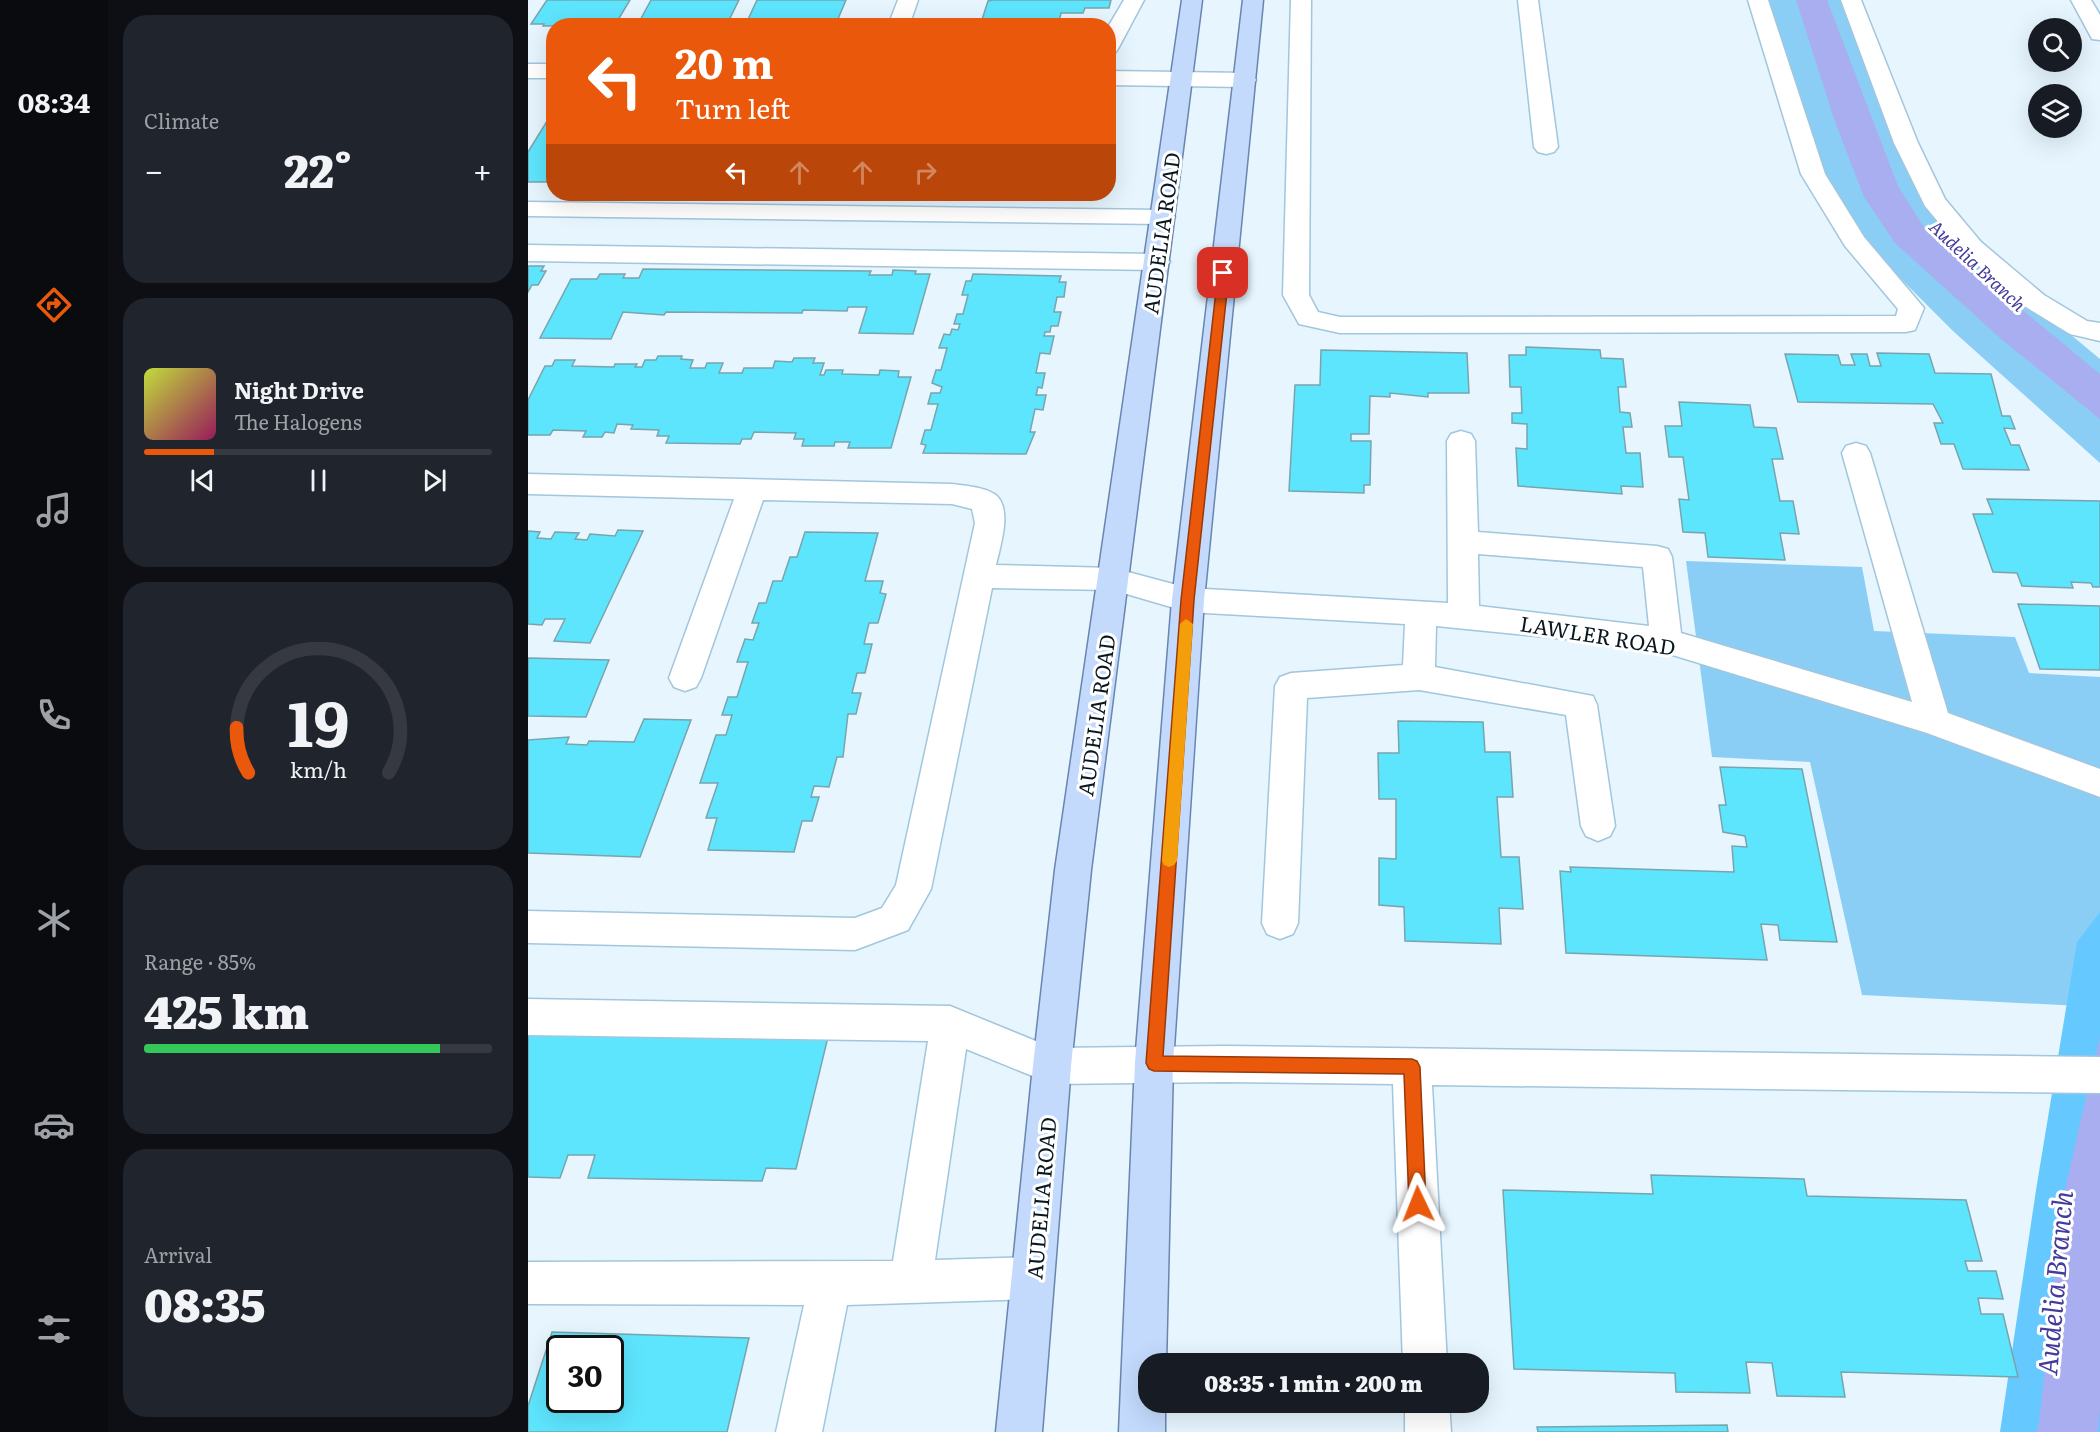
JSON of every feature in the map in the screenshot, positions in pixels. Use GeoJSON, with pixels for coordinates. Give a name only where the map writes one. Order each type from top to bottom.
{"type":"FeatureCollection","features":[{"type":"Feature","properties":{"kind":"main road","name":"AUDELIA ROAD"},"geometry":{"type":"LineString","coordinates":[[1019,1432],[1052,1066],[1073,870],[1192,0]]}},
{"type":"Feature","properties":{"kind":"main road"},"geometry":{"type":"LineString","coordinates":[[1142,1432],[1154,1063],[1188,600],[1253,0]]}},
{"type":"Feature","properties":{"kind":"street"},"geometry":{"type":"LineString","coordinates":[[901,18],[908,0]]}},
{"type":"Feature","properties":{"kind":"street"},"geometry":{"type":"LineString","coordinates":[[1116,33],[1134,0]]}},
{"type":"Feature","properties":{"kind":"street"},"geometry":{"type":"LineString","coordinates":[[1301,0],[1296,295],[1308,318],[1340,325],[1906,324],[1911,308],[1854,241],[1813,174],[1758,0]]}},
{"type":"Feature","properties":{"kind":"street"},"geometry":{"type":"LineString","coordinates":[[1528,0],[1546,147]]}},
{"type":"Feature","properties":{"kind":"street"},"geometry":{"type":"LineString","coordinates":[[1851,0],[1905,143],[1934,201],[1972,247],[2035,301],[2079,328],[2100,332]]}},
{"type":"Feature","properties":{"kind":"street"},"geometry":{"type":"LineString","coordinates":[[2081,0],[2100,34]]}},
{"type":"Feature","properties":{"kind":"street"},"geometry":{"type":"LineString","coordinates":[[528,71],[546,71]]}},
{"type":"Feature","properties":{"kind":"street"},"geometry":{"type":"LineString","coordinates":[[1116,78],[1245,80]]}},
{"type":"Feature","properties":{"kind":"street"},"geometry":{"type":"LineString","coordinates":[[528,209],[1163,217]]}},
{"type":"Feature","properties":{"kind":"street"},"geometry":{"type":"LineString","coordinates":[[528,253],[1157,262]]}},
{"type":"Feature","properties":{"kind":"street"},"geometry":{"type":"LineString","coordinates":[[1461,441],[1464,616]]}},
{"type":"Feature","properties":{"kind":"street"},"geometry":{"type":"LineString","coordinates":[[1856,453],[1934,722]]}},
{"type":"Feature","properties":{"kind":"street"},"geometry":{"type":"LineString","coordinates":[[528,484],[952,494],[972,497],[986,503],[990,523],[913,889],[895,919],[855,934],[528,927]]}},
{"type":"Feature","properties":{"kind":"street"},"geometry":{"type":"LineString","coordinates":[[685,678],[752,489]]}},
{"type":"Feature","properties":{"kind":"street"},"geometry":{"type":"LineString","coordinates":[[1463,542],[1657,557],[1666,641]]}},
{"type":"Feature","properties":{"kind":"street","name":"LAWLER ROAD"},"geometry":{"type":"LineString","coordinates":[[975,592],[1113,579],[1188,600],[1464,616],[1575,627],[1666,641],[1934,722],[2100,783]]}},
{"type":"Feature","properties":{"kind":"street"},"geometry":{"type":"LineString","coordinates":[[1419,677],[1421,614]]}},
{"type":"Feature","properties":{"kind":"street"},"geometry":{"type":"LineString","coordinates":[[1280,923],[1291,686],[1419,677],[1581,705],[1598,826]]}},
{"type":"Feature","properties":{"kind":"street"},"geometry":{"type":"LineString","coordinates":[[528,1017],[950,1024],[1052,1066],[1154,1063],[2100,1075]]}},
{"type":"Feature","properties":{"kind":"street"},"geometry":{"type":"LineString","coordinates":[[911,1282],[950,1024]]}},
{"type":"Feature","properties":{"kind":"street"},"geometry":{"type":"LineString","coordinates":[[1424,1066],[1425,1353]]}},
{"type":"Feature","properties":{"kind":"street"},"geometry":{"type":"LineString","coordinates":[[528,1282],[830,1284],[1032,1278]]}},
{"type":"Feature","properties":{"kind":"street"},"geometry":{"type":"LineString","coordinates":[[799,1432],[830,1284]]}},
{"type":"Feature","properties":{"kind":"street"},"geometry":{"type":"LineString","coordinates":[[1427,1413],[1428,1432]]}},
{"type":"Feature","properties":{"kind":"shaded area"},"geometry":{"type":"Polygon","coordinates":[[[1767,0],[1851,0],[1924,183],[2006,281],[2100,359],[2100,463],[1953,331],[1863,241],[1823,175],[1767,0]]]}},
{"type":"Feature","properties":{"kind":"shaded area"},"geometry":{"type":"Polygon","coordinates":[[[1796,0],[1827,0],[1898,186],[1925,229],[2100,374],[2100,419],[2000,338],[1895,243],[1864,197],[1835,122],[1796,0]]]}},
{"type":"Feature","properties":{"kind":"shaded area"},"geometry":{"type":"Polygon","coordinates":[[[1686,561],[1862,567],[1874,631],[2015,637],[2029,673],[2100,677],[2100,1007],[1862,995],[1810,762],[1712,757],[1686,561]]]}},
{"type":"Feature","properties":{"kind":"shaded area"},"geometry":{"type":"Polygon","coordinates":[[[2100,912],[2100,1432],[2000,1432],[2036,1190],[2077,942],[2100,912]]]}},
{"type":"Feature","properties":{"kind":"shaded area"},"geometry":{"type":"Polygon","coordinates":[[[2100,1037],[2100,1408],[2098,1432],[2036,1432],[2039,1423],[2062,1202],[2100,1037]]]}},
{"type":"Feature","properties":{"kind":"building"},"geometry":{"type":"Polygon","coordinates":[[[547,0],[630,0],[619,18],[546,18],[546,26],[531,24],[547,0]]]}},
{"type":"Feature","properties":{"kind":"building"},"geometry":{"type":"Polygon","coordinates":[[[651,0],[739,0],[730,18],[641,18],[651,0]]]}},
{"type":"Feature","properties":{"kind":"building"},"geometry":{"type":"Polygon","coordinates":[[[757,0],[846,0],[838,18],[749,18],[757,0]]]}},
{"type":"Feature","properties":{"kind":"building"},"geometry":{"type":"Polygon","coordinates":[[[1111,0],[1109,8],[1085,8],[1083,13],[1061,13],[1060,18],[983,18],[988,1],[1111,0]]]}},
{"type":"Feature","properties":{"kind":"building"},"geometry":{"type":"Polygon","coordinates":[[[546,123],[546,182],[528,182],[528,152],[546,123]]]}},
{"type":"Feature","properties":{"kind":"building"},"geometry":{"type":"Polygon","coordinates":[[[528,266],[544,266],[541,271],[546,271],[538,285],[532,285],[528,292],[528,266]]]}},
{"type":"Feature","properties":{"kind":"building"},"geometry":{"type":"Polygon","coordinates":[[[643,269],[871,271],[869,275],[892,275],[893,270],[930,274],[913,334],[859,333],[867,307],[848,307],[847,311],[803,310],[802,313],[666,312],[664,315],[623,312],[611,339],[540,338],[571,279],[597,279],[600,274],[625,274],[623,278],[639,278],[643,269]]]}},
{"type":"Feature","properties":{"kind":"building"},"geometry":{"type":"Polygon","coordinates":[[[973,274],[1061,276],[1059,282],[1066,282],[1064,297],[1057,297],[1054,312],[1061,312],[1058,326],[1051,326],[1050,332],[1045,332],[1044,336],[1054,336],[1050,354],[1040,353],[1036,373],[1045,373],[1042,388],[1038,387],[1036,395],[1046,395],[1043,410],[1035,409],[1030,432],[1035,432],[1026,454],[923,453],[926,445],[921,444],[925,430],[931,430],[938,404],[928,404],[931,393],[940,393],[942,387],[932,383],[936,370],[941,370],[947,348],[939,348],[944,334],[950,335],[952,329],[958,330],[960,324],[954,324],[957,314],[963,314],[968,295],[962,295],[966,281],[971,281],[973,274]]]}},
{"type":"Feature","properties":{"kind":"building"},"geometry":{"type":"Polygon","coordinates":[[[1526,347],[1600,350],[1601,358],[1623,359],[1626,387],[1618,387],[1620,412],[1630,413],[1632,427],[1623,427],[1626,453],[1640,453],[1643,487],[1621,486],[1622,494],[1518,486],[1516,448],[1527,449],[1527,424],[1512,423],[1512,413],[1522,413],[1521,387],[1510,387],[1509,355],[1526,355],[1526,347]]]}},
{"type":"Feature","properties":{"kind":"building"},"geometry":{"type":"Polygon","coordinates":[[[1321,350],[1467,353],[1469,393],[1428,393],[1428,397],[1390,393],[1390,397],[1370,396],[1369,434],[1351,434],[1351,441],[1371,441],[1370,485],[1364,485],[1364,493],[1289,491],[1295,385],[1320,385],[1321,350]]]}},
{"type":"Feature","properties":{"kind":"building"},"geometry":{"type":"Polygon","coordinates":[[[1877,353],[1929,354],[1935,373],[1991,374],[2002,416],[2010,416],[2015,429],[2004,428],[2011,445],[2019,445],[2029,470],[1963,469],[1954,444],[1941,444],[1934,423],[1943,423],[1933,404],[1798,402],[1785,354],[1838,355],[1841,365],[1855,365],[1851,354],[1867,354],[1870,366],[1881,366],[1877,353]]]}},
{"type":"Feature","properties":{"kind":"building"},"geometry":{"type":"Polygon","coordinates":[[[658,356],[682,356],[681,359],[693,360],[690,368],[705,368],[707,363],[723,363],[719,373],[742,373],[744,368],[773,368],[775,361],[792,362],[794,358],[815,358],[813,363],[824,363],[820,375],[824,375],[826,370],[843,370],[842,374],[879,375],[880,370],[899,371],[898,377],[911,377],[891,448],[848,448],[850,442],[835,442],[834,446],[802,446],[804,439],[794,439],[796,433],[754,432],[751,439],[742,439],[740,444],[666,443],[669,436],[657,436],[659,430],[631,429],[633,425],[617,424],[614,433],[605,432],[602,437],[583,437],[586,431],[553,430],[550,435],[528,435],[528,400],[545,366],[552,366],[555,360],[575,360],[572,366],[614,367],[615,364],[637,364],[635,367],[642,367],[645,360],[656,360],[658,356]]]}},
{"type":"Feature","properties":{"kind":"building"},"geometry":{"type":"Polygon","coordinates":[[[1679,402],[1750,405],[1754,427],[1776,428],[1783,459],[1772,459],[1780,501],[1793,501],[1799,534],[1780,533],[1785,560],[1708,557],[1705,533],[1683,532],[1679,499],[1689,500],[1683,457],[1669,457],[1665,426],[1682,426],[1679,402]]]}},
{"type":"Feature","properties":{"kind":"building"},"geometry":{"type":"Polygon","coordinates":[[[1987,499],[2100,501],[2100,587],[2093,587],[2091,583],[2071,582],[2073,588],[2022,586],[2017,573],[1993,572],[1973,514],[1993,514],[1987,499]]]}},
{"type":"Feature","properties":{"kind":"building"},"geometry":{"type":"Polygon","coordinates":[[[618,530],[643,531],[590,643],[554,641],[565,619],[545,619],[542,625],[528,624],[528,531],[540,532],[537,538],[551,539],[555,532],[579,533],[575,539],[587,540],[590,534],[615,536],[618,530]]]}},
{"type":"Feature","properties":{"kind":"building"},"geometry":{"type":"Polygon","coordinates":[[[805,532],[878,533],[865,581],[883,581],[880,593],[886,594],[878,623],[869,623],[864,644],[872,644],[865,673],[857,673],[852,693],[861,693],[856,714],[848,714],[843,757],[837,757],[829,787],[814,786],[811,797],[819,797],[812,821],[802,821],[794,852],[708,850],[717,818],[706,818],[718,783],[700,783],[716,735],[726,735],[732,715],[722,715],[728,697],[737,697],[748,662],[737,662],[745,639],[753,640],[759,623],[752,623],[759,603],[766,603],[773,581],[782,581],[790,557],[797,557],[805,532]]]}},
{"type":"Feature","properties":{"kind":"building"},"geometry":{"type":"Polygon","coordinates":[[[2018,604],[2100,606],[2100,670],[2040,669],[2018,604]]]}},
{"type":"Feature","properties":{"kind":"building"},"geometry":{"type":"Polygon","coordinates":[[[528,658],[609,660],[586,717],[528,716],[528,658]]]}},
{"type":"Feature","properties":{"kind":"building"},"geometry":{"type":"Polygon","coordinates":[[[644,719],[691,720],[640,857],[528,853],[528,740],[569,737],[566,744],[587,745],[589,741],[634,742],[644,719]]]}},
{"type":"Feature","properties":{"kind":"building"},"geometry":{"type":"Polygon","coordinates":[[[1398,721],[1483,722],[1485,752],[1510,752],[1513,797],[1497,797],[1501,857],[1519,857],[1523,909],[1499,908],[1501,944],[1405,941],[1404,907],[1379,905],[1379,858],[1396,859],[1396,799],[1379,799],[1378,753],[1399,753],[1398,721]]]}},
{"type":"Feature","properties":{"kind":"building"},"geometry":{"type":"Polygon","coordinates":[[[1720,767],[1802,769],[1837,942],[1780,940],[1778,925],[1761,924],[1767,960],[1566,953],[1560,871],[1571,872],[1570,867],[1734,872],[1732,846],[1747,847],[1745,836],[1723,832],[1719,805],[1726,805],[1720,767]]]}},
{"type":"Feature","properties":{"kind":"building"},"geometry":{"type":"Polygon","coordinates":[[[528,1031],[828,1037],[796,1169],[766,1168],[762,1181],[588,1178],[595,1155],[568,1155],[560,1178],[528,1177],[528,1031]]]}},
{"type":"Feature","properties":{"kind":"building"},"geometry":{"type":"Polygon","coordinates":[[[1651,1175],[1804,1179],[1807,1196],[1966,1200],[1982,1261],[1965,1261],[1968,1271],[1996,1271],[2003,1299],[1978,1298],[1981,1314],[2003,1314],[2018,1377],[1841,1372],[1845,1397],[1777,1396],[1772,1363],[1746,1362],[1750,1393],[1676,1392],[1675,1373],[1514,1369],[1503,1190],[1653,1194],[1651,1175]]]}},
{"type":"Feature","properties":{"kind":"building"},"geometry":{"type":"Polygon","coordinates":[[[552,1332],[749,1338],[727,1432],[528,1432],[528,1406],[546,1350],[546,1413],[624,1413],[624,1335],[551,1335],[552,1332]]]}},
{"type":"Feature","properties":{"kind":"building"},"geometry":{"type":"Polygon","coordinates":[[[1727,1425],[1728,1432],[1538,1432],[1537,1427],[1727,1425]]]}},
{"type":"Feature","properties":{"kind":"slow traffic"},"geometry":{"type":"LineString","coordinates":[[1169,861],[1186,624]]}},
{"type":"Feature","properties":{"kind":"route"},"geometry":{"type":"LineString","coordinates":[[1223,273],[1188,600],[1154,1063],[1412,1067],[1418,1204]]}},
{"type":"Feature","properties":{"kind":"water label","name":"Audelia Branch"},"geometry":{"type":"Point","coordinates":[1978,265]}},
{"type":"Feature","properties":{"kind":"water label","name":"Audelia Branch"},"geometry":{"type":"Point","coordinates":[2053,1283]}}]}
